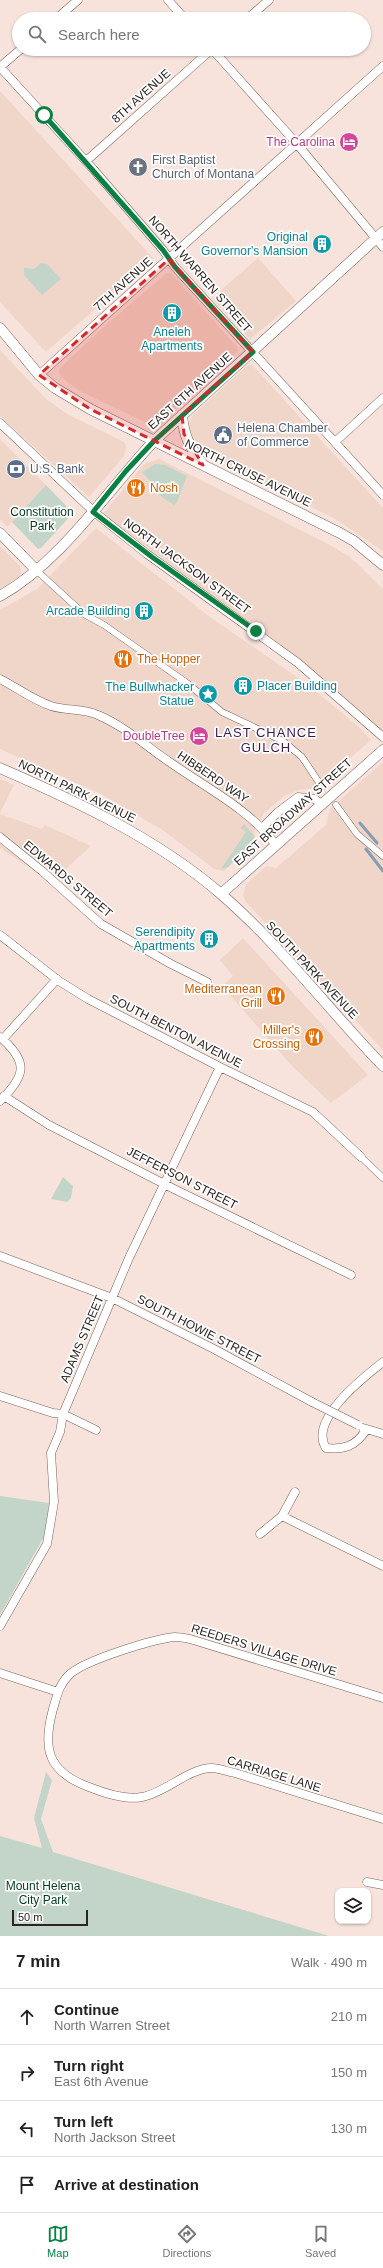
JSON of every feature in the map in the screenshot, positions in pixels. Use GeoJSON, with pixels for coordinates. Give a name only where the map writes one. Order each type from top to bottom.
{"type":"FeatureCollection","features":[{"type":"Feature","properties":{"kind":"street"},"geometry":{"type":"LineString","coordinates":[[64,12],[78,0]]}},
{"type":"Feature","properties":{"kind":"street"},"geometry":{"type":"LineString","coordinates":[[168,0],[179,12]]}},
{"type":"Feature","properties":{"kind":"street"},"geometry":{"type":"LineString","coordinates":[[255,12],[269,0]]}},
{"type":"Feature","properties":{"kind":"street"},"geometry":{"type":"LineString","coordinates":[[0,67],[13,56]]}},
{"type":"Feature","properties":{"kind":"street","name":"8TH AVENUE"},"geometry":{"type":"LineString","coordinates":[[86,161],[204,56]]}},
{"type":"Feature","properties":{"kind":"street"},"geometry":{"type":"LineString","coordinates":[[218,56],[379,235],[383,247]]}},
{"type":"Feature","properties":{"kind":"street","name":"7TH AVENUE"},"geometry":{"type":"LineString","coordinates":[[39,375],[383,66]]}},
{"type":"Feature","properties":{"kind":"street","name":"NORTH WARREN STREET"},"geometry":{"type":"LineString","coordinates":[[0,67],[86,161],[169,259],[383,495]]}},
{"type":"Feature","properties":{"kind":"street","name":"EAST 6TH AVENUE"},"geometry":{"type":"LineString","coordinates":[[0,596],[36,570],[93,512],[126,471],[154,441],[253,352],[379,235]]}},
{"type":"Feature","properties":{"kind":"street","name":"NORTH CRUSE AVENUE"},"geometry":{"type":"LineString","coordinates":[[0,328],[39,375],[55,388],[154,441],[354,540],[383,565]]}},
{"type":"Feature","properties":{"kind":"street"},"geometry":{"type":"LineString","coordinates":[[335,442],[383,398]]}},
{"type":"Feature","properties":{"kind":"street"},"geometry":{"type":"LineString","coordinates":[[182,415],[184,434],[189,446],[203,465]]}},
{"type":"Feature","properties":{"kind":"street","name":"NORTH JACKSON STREET"},"geometry":{"type":"LineString","coordinates":[[0,423],[93,512],[152,557],[298,663],[383,737]]}},
{"type":"Feature","properties":{"kind":"street"},"geometry":{"type":"LineString","coordinates":[[0,533],[36,570],[84,614],[104,625],[176,675],[222,712],[280,738],[302,757],[322,787]]}},
{"type":"Feature","properties":{"kind":"street","name":"HIBBERD WAY"},"geometry":{"type":"LineString","coordinates":[[0,679],[50,706],[82,710],[104,717],[141,739],[171,763],[220,794],[263,827],[276,845]]}},
{"type":"Feature","properties":{"kind":"street","name":"EAST BROADWAY STREET"},"geometry":{"type":"LineString","coordinates":[[221,894],[383,750]]}},
{"type":"Feature","properties":{"kind":"street","name":"NORTH PARK AVENUE"},"geometry":{"type":"LineString","coordinates":[[0,768],[65,797],[135,833],[172,856],[221,894]]}},
{"type":"Feature","properties":{"kind":"street"},"geometry":{"type":"LineString","coordinates":[[263,827],[278,812],[298,797],[315,799],[321,804]]}},
{"type":"Feature","properties":{"kind":"street"},"geometry":{"type":"LineString","coordinates":[[336,805],[358,834],[383,856]]}},
{"type":"Feature","properties":{"kind":"street","name":"EDWARDS STREET"},"geometry":{"type":"LineString","coordinates":[[0,837],[42,871],[101,924],[171,964],[207,982]]}},
{"type":"Feature","properties":{"kind":"street","name":"SOUTH PARK AVENUE"},"geometry":{"type":"LineString","coordinates":[[221,894],[279,952],[383,1066]]}},
{"type":"Feature","properties":{"kind":"street","name":"SOUTH BENTON AVENUE"},"geometry":{"type":"LineString","coordinates":[[0,935],[57,979],[88,999],[220,1067],[312,1112],[361,1157]]}},
{"type":"Feature","properties":{"kind":"street"},"geometry":{"type":"LineString","coordinates":[[2,1098],[17,1080],[22,1067],[19,1057],[2,1038],[57,979]]}},
{"type":"Feature","properties":{"kind":"street","name":"ADAMS STREET"},"geometry":{"type":"LineString","coordinates":[[0,1626],[47,1544],[54,1502],[51,1453],[60,1432],[63,1414],[112,1298],[164,1183],[220,1067]]}},
{"type":"Feature","properties":{"kind":"street","name":"JEFFERSON STREET"},"geometry":{"type":"LineString","coordinates":[[2,1098],[49,1125],[351,1275]]}},
{"type":"Feature","properties":{"kind":"street"},"geometry":{"type":"LineString","coordinates":[[361,1157],[383,1178]]}},
{"type":"Feature","properties":{"kind":"street","name":"SOUTH HOWIE STREET"},"geometry":{"type":"LineString","coordinates":[[0,1256],[112,1298],[214,1349],[366,1430],[383,1434]]}},
{"type":"Feature","properties":{"kind":"street"},"geometry":{"type":"LineString","coordinates":[[366,1430],[356,1442],[342,1449],[326,1448],[322,1441],[322,1432],[327,1420],[337,1404],[365,1376],[383,1362]]}},
{"type":"Feature","properties":{"kind":"street"},"geometry":{"type":"LineString","coordinates":[[0,1396],[53,1413],[63,1414],[96,1430]]}},
{"type":"Feature","properties":{"kind":"street"},"geometry":{"type":"LineString","coordinates":[[260,1534],[282,1516],[295,1492]]}},
{"type":"Feature","properties":{"kind":"street"},"geometry":{"type":"LineString","coordinates":[[282,1516],[383,1566]]}},
{"type":"Feature","properties":{"kind":"street","name":"REEDERS VILLAGE DRIVE"},"geometry":{"type":"LineString","coordinates":[[58,1692],[62,1683],[79,1667],[125,1650],[166,1638],[178,1637],[383,1698]]}},
{"type":"Feature","properties":{"kind":"street"},"geometry":{"type":"LineString","coordinates":[[0,1673],[58,1692]]}},
{"type":"Feature","properties":{"kind":"street","name":"CARRIAGE LANE"},"geometry":{"type":"LineString","coordinates":[[58,1692],[47,1736],[52,1759],[61,1773],[90,1788],[131,1798],[141,1798],[194,1773],[211,1768],[235,1773],[383,1819]]}},
{"type":"Feature","properties":{"kind":"street"},"geometry":{"type":"LineString","coordinates":[[367,1882],[383,1885]]}},
{"type":"Feature","properties":{"kind":"highlighted area"},"geometry":{"type":"Polygon","coordinates":[[[169,259],[253,352],[182,415],[184,434],[203,465],[90,409],[39,375],[169,259]]]}},
{"type":"Feature","properties":{"kind":"shaded area"},"geometry":{"type":"Polygon","coordinates":[[[0,91],[153,258],[46,352],[0,302],[0,91]]]}},
{"type":"Feature","properties":{"kind":"shaded area"},"geometry":{"type":"Polygon","coordinates":[[[258,258],[296,301],[250,339],[212,298],[258,258]]]}},
{"type":"Feature","properties":{"kind":"shaded area"},"geometry":{"type":"Polygon","coordinates":[[[167,273],[172,274],[237,347],[238,351],[160,422],[151,425],[80,391],[66,381],[60,374],[59,369],[106,325],[167,273]]]}},
{"type":"Feature","properties":{"kind":"shaded area"},"geometry":{"type":"Polygon","coordinates":[[[0,350],[47,400],[67,414],[124,442],[126,445],[124,456],[89,497],[0,416],[0,350]]]}},
{"type":"Feature","properties":{"kind":"shaded area"},"geometry":{"type":"Polygon","coordinates":[[[248,365],[252,365],[255,368],[383,508],[383,551],[337,520],[199,450],[192,445],[187,428],[193,415],[248,365]]]}},
{"type":"Feature","properties":{"kind":"shaded area"},"geometry":{"type":"Polygon","coordinates":[[[0,439],[46,485],[7,527],[0,519],[0,439]]]}},
{"type":"Feature","properties":{"kind":"shaded area"},"geometry":{"type":"Polygon","coordinates":[[[159,459],[328,544],[350,557],[383,589],[383,728],[381,730],[297,659],[103,514],[144,464],[159,459]]]}},
{"type":"Feature","properties":{"kind":"shaded area"},"geometry":{"type":"Polygon","coordinates":[[[96,528],[210,617],[307,684],[359,727],[371,740],[316,788],[298,790],[283,797],[264,813],[254,833],[256,840],[224,871],[214,869],[164,831],[101,794],[0,749],[0,610],[37,589],[96,528]]]}},
{"type":"Feature","properties":{"kind":"shaded area"},"geometry":{"type":"Polygon","coordinates":[[[0,546],[20,566],[21,572],[19,578],[0,589],[0,546]]]}},
{"type":"Feature","properties":{"kind":"shaded area"},"geometry":{"type":"Polygon","coordinates":[[[383,762],[383,1050],[246,902],[243,895],[246,885],[266,866],[276,868],[326,825],[330,809],[383,762]]]}},
{"type":"Feature","properties":{"kind":"shaded area"},"geometry":{"type":"Polygon","coordinates":[[[0,779],[14,785],[0,813],[0,779]]]}},
{"type":"Feature","properties":{"kind":"shaded area"},"geometry":{"type":"Polygon","coordinates":[[[0,814],[42,829],[45,825],[91,846],[59,875],[33,857],[25,865],[0,848],[0,814]]]}},
{"type":"Feature","properties":{"kind":"shaded area"},"geometry":{"type":"Polygon","coordinates":[[[243,938],[368,1075],[331,1103],[292,1066],[222,986],[233,976],[220,960],[243,938]]]}},
{"type":"Feature","properties":{"kind":"green space"},"geometry":{"type":"Polygon","coordinates":[[[41,263],[47,264],[61,279],[42,295],[24,275],[24,268],[34,269],[41,263]]]}},
{"type":"Feature","properties":{"kind":"green space"},"geometry":{"type":"Polygon","coordinates":[[[155,464],[165,465],[187,476],[177,502],[174,505],[159,495],[161,493],[142,472],[155,464]]]}},
{"type":"Feature","properties":{"kind":"green space","name":"Constitution Park"},"geometry":{"type":"Polygon","coordinates":[[[46,485],[73,513],[41,548],[38,549],[12,522],[46,485]]]}},
{"type":"Feature","properties":{"kind":"green space"},"geometry":{"type":"Polygon","coordinates":[[[244,824],[254,836],[253,843],[228,867],[221,869],[246,832],[241,828],[244,824]]]}},
{"type":"Feature","properties":{"kind":"green space"},"geometry":{"type":"Polygon","coordinates":[[[63,1177],[73,1186],[71,1198],[67,1202],[51,1199],[63,1177]]]}},
{"type":"Feature","properties":{"kind":"green space"},"geometry":{"type":"Polygon","coordinates":[[[0,1496],[49,1503],[45,1535],[0,1615],[0,1496]]]}},
{"type":"Feature","properties":{"kind":"green space","name":"Mount Helena City Park"},"geometry":{"type":"Polygon","coordinates":[[[46,1772],[52,1780],[41,1819],[53,1852],[329,1936],[0,1936],[0,1836],[42,1848],[34,1818],[46,1772]]]}},
{"type":"Feature","properties":{"kind":"waterway"},"geometry":{"type":"LineString","coordinates":[[360,823],[377,843]]}},
{"type":"Feature","properties":{"kind":"waterway"},"geometry":{"type":"LineString","coordinates":[[366,849],[383,871]]}},
{"type":"Feature","properties":{"kind":"place","name":"The Carolina"},"geometry":{"type":"Point","coordinates":[349,142]}},
{"type":"Feature","properties":{"kind":"place","name":"First Baptist Church of Montana"},"geometry":{"type":"Point","coordinates":[138,167]}},
{"type":"Feature","properties":{"kind":"place","name":"Original Governor's Mansion"},"geometry":{"type":"Point","coordinates":[322,244]}},
{"type":"Feature","properties":{"kind":"place","name":"Aneleh Apartments"},"geometry":{"type":"Point","coordinates":[172,313]}},
{"type":"Feature","properties":{"kind":"place","name":"Helena Chamber of Commerce"},"geometry":{"type":"Point","coordinates":[223,435]}},
{"type":"Feature","properties":{"kind":"place","name":"U.S. Bank"},"geometry":{"type":"Point","coordinates":[16,469]}},
{"type":"Feature","properties":{"kind":"place","name":"Nosh"},"geometry":{"type":"Point","coordinates":[136,488]}},
{"type":"Feature","properties":{"kind":"place","name":"Arcade Building"},"geometry":{"type":"Point","coordinates":[144,611]}},
{"type":"Feature","properties":{"kind":"place","name":"The Hopper"},"geometry":{"type":"Point","coordinates":[123,659]}},
{"type":"Feature","properties":{"kind":"place","name":"Placer Building"},"geometry":{"type":"Point","coordinates":[243,686]}},
{"type":"Feature","properties":{"kind":"place","name":"The Bullwhacker Statue"},"geometry":{"type":"Point","coordinates":[208,694]}},
{"type":"Feature","properties":{"kind":"place","name":"DoubleTree"},"geometry":{"type":"Point","coordinates":[199,736]}},
{"type":"Feature","properties":{"kind":"place","name":"Serendipity Apartments"},"geometry":{"type":"Point","coordinates":[209,939]}},
{"type":"Feature","properties":{"kind":"place","name":"Mediterranean Grill"},"geometry":{"type":"Point","coordinates":[276,996]}},
{"type":"Feature","properties":{"kind":"place","name":"Miller's Crossing"},"geometry":{"type":"Point","coordinates":[314,1037]}},
{"type":"Feature","properties":{"kind":"district","name":"LAST CHANCE GULCH"},"geometry":{"type":"Point","coordinates":[266,740]}},
{"type":"Feature","properties":{"kind":"route"},"geometry":{"type":"LineString","coordinates":[[44,115],[163,250],[175,267],[253,352],[154,441],[126,471],[93,512],[152,557],[256,631]]}}]}
